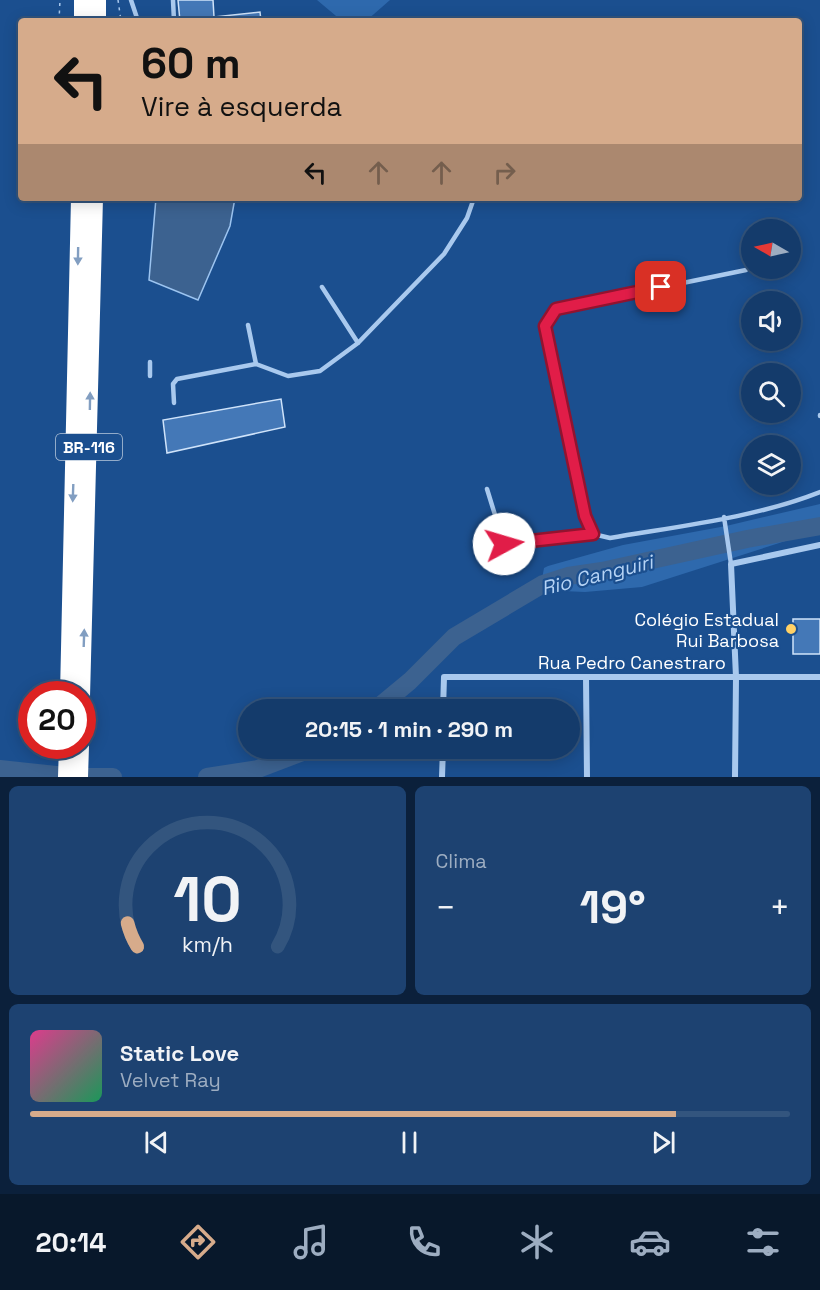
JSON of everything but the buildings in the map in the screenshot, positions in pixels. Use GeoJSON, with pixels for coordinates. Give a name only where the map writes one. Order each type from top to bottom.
{"type":"FeatureCollection","features":[{"type":"Feature","properties":{"kind":"highway"},"geometry":{"type":"LineString","coordinates":[[81,18],[82,0]]}},
{"type":"Feature","properties":{"kind":"highway"},"geometry":{"type":"LineString","coordinates":[[98,0],[98,18]]}},
{"type":"Feature","properties":{"kind":"highway","name":"BR-116"},"geometry":{"type":"LineString","coordinates":[[68,681],[79,201]]}},
{"type":"Feature","properties":{"kind":"highway","name":"BR-116"},"geometry":{"type":"LineString","coordinates":[[82,681],[94,201]]}},
{"type":"Feature","properties":{"kind":"highway"},"geometry":{"type":"LineString","coordinates":[[66,777],[71,759]]}},
{"type":"Feature","properties":{"kind":"highway"},"geometry":{"type":"LineString","coordinates":[[76,759],[80,777]]}},
{"type":"Feature","properties":{"kind":"street"},"geometry":{"type":"LineString","coordinates":[[735,777],[736,677],[731,561],[820,545]]}},
{"type":"Feature","properties":{"kind":"street","name":"Rua Pedro Canestraro"},"geometry":{"type":"LineString","coordinates":[[443,699],[444,677],[820,677]]}},
{"type":"Feature","properties":{"kind":"street"},"geometry":{"type":"LineString","coordinates":[[586,677],[587,777]]}},
{"type":"Feature","properties":{"kind":"street"},"geometry":{"type":"LineString","coordinates":[[442,777],[443,759]]}},
{"type":"Feature","properties":{"kind":"lane"},"geometry":{"type":"LineString","coordinates":[[131,0],[137,18]]}},
{"type":"Feature","properties":{"kind":"lane"},"geometry":{"type":"LineString","coordinates":[[173,0],[174,18]]}},
{"type":"Feature","properties":{"kind":"lane"},"geometry":{"type":"LineString","coordinates":[[174,403],[173,384],[177,379],[256,363],[288,376],[320,370],[358,343],[444,254],[467,218],[473,201]]}},
{"type":"Feature","properties":{"kind":"lane"},"geometry":{"type":"LineString","coordinates":[[593,534],[585,516],[545,326],[549,317],[556,309],[741,271]]}},
{"type":"Feature","properties":{"kind":"lane"},"geometry":{"type":"LineString","coordinates":[[322,287],[358,343]]}},
{"type":"Feature","properties":{"kind":"lane"},"geometry":{"type":"LineString","coordinates":[[248,325],[256,363]]}},
{"type":"Feature","properties":{"kind":"lane"},"geometry":{"type":"LineString","coordinates":[[150,362],[150,376]]}},
{"type":"Feature","properties":{"kind":"lane"},"geometry":{"type":"LineString","coordinates":[[487,489],[504,544],[593,534],[610,538],[724,517],[820,492]]}},
{"type":"Feature","properties":{"kind":"lane"},"geometry":{"type":"LineString","coordinates":[[724,517],[731,561]]}},
{"type":"Feature","properties":{"kind":"path"},"geometry":{"type":"LineString","coordinates":[[59,18],[60,0]]}},
{"type":"Feature","properties":{"kind":"path"},"geometry":{"type":"LineString","coordinates":[[118,0],[121,18]]}},
{"type":"Feature","properties":{"kind":"shaded area"},"geometry":{"type":"Polygon","coordinates":[[[317,0],[390,0],[369,18],[338,18],[317,0]]]}},
{"type":"Feature","properties":{"kind":"shaded area"},"geometry":{"type":"Polygon","coordinates":[[[156,201],[234,201],[230,226],[198,300],[149,280],[156,201]]]}},
{"type":"Feature","properties":{"kind":"shaded area"},"geometry":{"type":"Polygon","coordinates":[[[820,504],[820,530],[642,587],[585,592],[540,590],[544,568],[548,566],[623,545],[726,526],[820,504]]]}},
{"type":"Feature","properties":{"kind":"waterway","name":"Rio Canguiri"},"geometry":{"type":"LineString","coordinates":[[388,699],[410,681],[454,637],[543,584],[568,576],[820,526]]}},
{"type":"Feature","properties":{"kind":"waterway","name":"Rio Canguiri"},"geometry":{"type":"LineString","coordinates":[[207,777],[258,769],[284,759]]}},
{"type":"Feature","properties":{"kind":"waterway","name":"Rio Canguiri"},"geometry":{"type":"LineString","coordinates":[[0,769],[75,777]]}},
{"type":"Feature","properties":{"kind":"waterway","name":"Rio Canguiri"},"geometry":{"type":"LineString","coordinates":[[77,777],[113,777]]}},
{"type":"Feature","properties":{"kind":"place","name":"Colégio Estadual Rui Barbosa"},"geometry":{"type":"Point","coordinates":[791,629]}},
{"type":"Feature","properties":{"kind":"route"},"geometry":{"type":"LineString","coordinates":[[504,544],[593,534],[585,516],[545,326],[549,317],[556,309],[661,287]]}}]}
